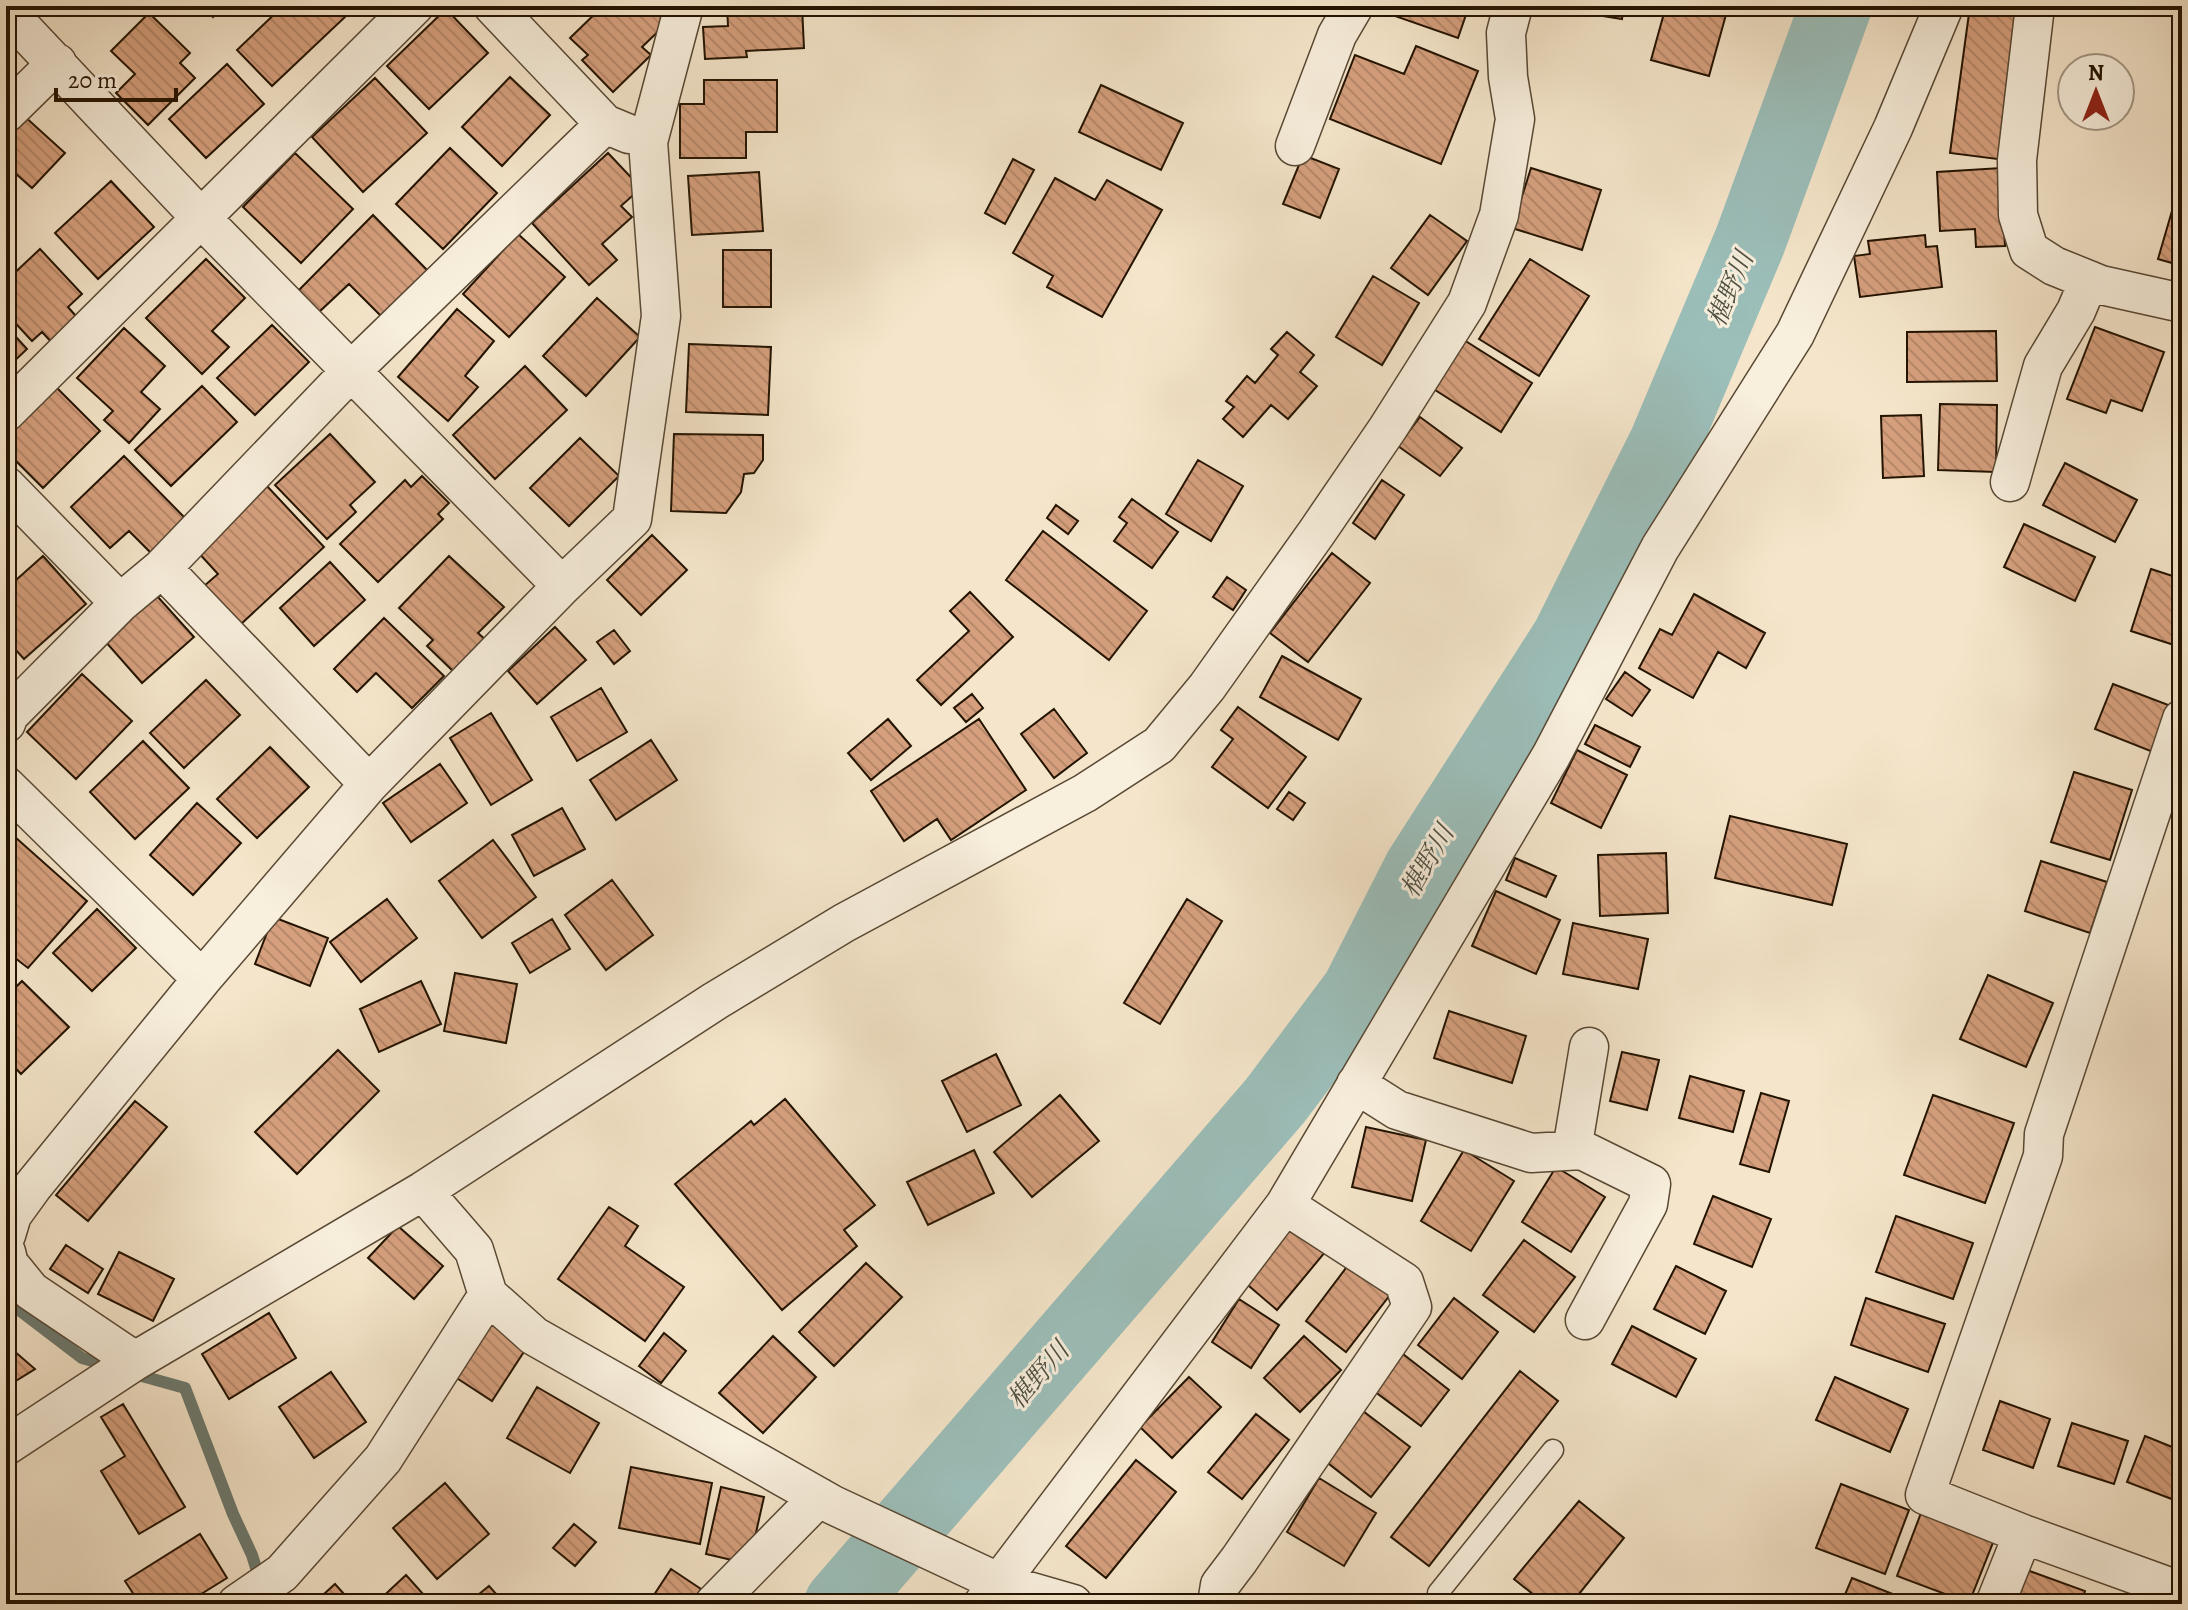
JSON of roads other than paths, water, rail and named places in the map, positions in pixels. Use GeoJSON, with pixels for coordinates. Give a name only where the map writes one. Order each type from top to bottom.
{"type":"FeatureCollection","features":[{"type":"Feature","properties":{"kind":"street"},"geometry":{"type":"LineString","coordinates":[[6,412],[414,6]]}},
{"type":"Feature","properties":{"kind":"street"},"geometry":{"type":"LineString","coordinates":[[493,6],[605,124],[648,142]]}},
{"type":"Feature","properties":{"kind":"street"},"geometry":{"type":"LineString","coordinates":[[6,1235],[12,1215],[33,1186],[202,979],[369,784],[562,586],[632,519],[661,316],[648,142],[684,6]]}},
{"type":"Feature","properties":{"kind":"street"},"geometry":{"type":"LineString","coordinates":[[1295,146],[1337,35],[1354,6]]}},
{"type":"Feature","properties":{"kind":"street"},"geometry":{"type":"LineString","coordinates":[[6,1446],[135,1361],[423,1191],[715,1001],[831,930],[1085,793],[1159,745],[1207,687],[1317,532],[1388,428],[1467,303],[1499,215],[1515,119],[1508,77],[1506,33],[1513,6]]}},
{"type":"Feature","properties":{"kind":"street"},"geometry":{"type":"LineString","coordinates":[[984,1586],[1285,1205],[1551,756],[1660,548],[1795,334],[1893,128],[1944,6]]}},
{"type":"Feature","properties":{"kind":"street"},"geometry":{"type":"LineString","coordinates":[[2035,6],[2017,160],[2018,215],[2029,250],[2054,266],[2101,285],[2182,303]]}},
{"type":"Feature","properties":{"kind":"street"},"geometry":{"type":"LineString","coordinates":[[6,11],[201,218],[562,586]]}},
{"type":"Feature","properties":{"kind":"street"},"geometry":{"type":"LineString","coordinates":[[6,113],[57,63]]}},
{"type":"Feature","properties":{"kind":"street"},"geometry":{"type":"LineString","coordinates":[[6,723],[9,715],[120,603],[162,568],[352,370],[605,124]]}},
{"type":"Feature","properties":{"kind":"street"},"geometry":{"type":"LineString","coordinates":[[2010,482],[2043,366],[2076,311],[2089,280]]}},
{"type":"Feature","properties":{"kind":"street"},"geometry":{"type":"LineString","coordinates":[[6,486],[120,603]]}},
{"type":"Feature","properties":{"kind":"street"},"geometry":{"type":"LineString","coordinates":[[162,568],[369,784]]}},
{"type":"Feature","properties":{"kind":"street"},"geometry":{"type":"LineString","coordinates":[[2164,1585],[1925,1495],[2043,1156],[2044,1134],[2182,719]]}},
{"type":"Feature","properties":{"kind":"street"},"geometry":{"type":"LineString","coordinates":[[6,786],[202,979]]}},
{"type":"Feature","properties":{"kind":"street"},"geometry":{"type":"LineString","coordinates":[[1572,1150],[1589,1047]]}},
{"type":"Feature","properties":{"kind":"street"},"geometry":{"type":"LineString","coordinates":[[1356,1084],[1397,1110],[1531,1153],[1582,1150],[1651,1184],[1648,1204],[1585,1320]]}},
{"type":"Feature","properties":{"kind":"street"},"geometry":{"type":"LineString","coordinates":[[423,1191],[474,1250],[488,1295],[534,1336],[826,1501],[984,1586],[1073,1604]]}},
{"type":"Feature","properties":{"kind":"street"},"geometry":{"type":"LineString","coordinates":[[1217,1604],[1220,1585],[1412,1307],[1404,1282],[1285,1205]]}},
{"type":"Feature","properties":{"kind":"street"},"geometry":{"type":"LineString","coordinates":[[6,1252],[9,1264],[31,1291],[135,1361]]}},
{"type":"Feature","properties":{"kind":"street"},"geometry":{"type":"LineString","coordinates":[[237,1604],[282,1573],[383,1459],[488,1295]]}},
{"type":"Feature","properties":{"kind":"street"},"geometry":{"type":"LineString","coordinates":[[714,1604],[826,1501]]}},
{"type":"Feature","properties":{"kind":"street"},"geometry":{"type":"LineString","coordinates":[[1995,1604],[2023,1534]]}},
{"type":"Feature","properties":{"kind":"lane"},"geometry":{"type":"LineString","coordinates":[[1439,1604],[1438,1593],[1553,1450]]}},
{"type":"Feature","properties":{"kind":"waterway","name":"椹野川"},"geometry":{"type":"LineString","coordinates":[[840,1604],[1275,1101],[1357,992],[1419,870],[1567,639],[1665,443],[1750,241],[1836,6]]}},
{"type":"Feature","properties":{"kind":"waterway"},"geometry":{"type":"LineString","coordinates":[[6,1300],[82,1358],[114,1367]]}},
{"type":"Feature","properties":{"kind":"waterway"},"geometry":{"type":"LineString","coordinates":[[131,1373],[185,1388],[261,1584]]}}]}
